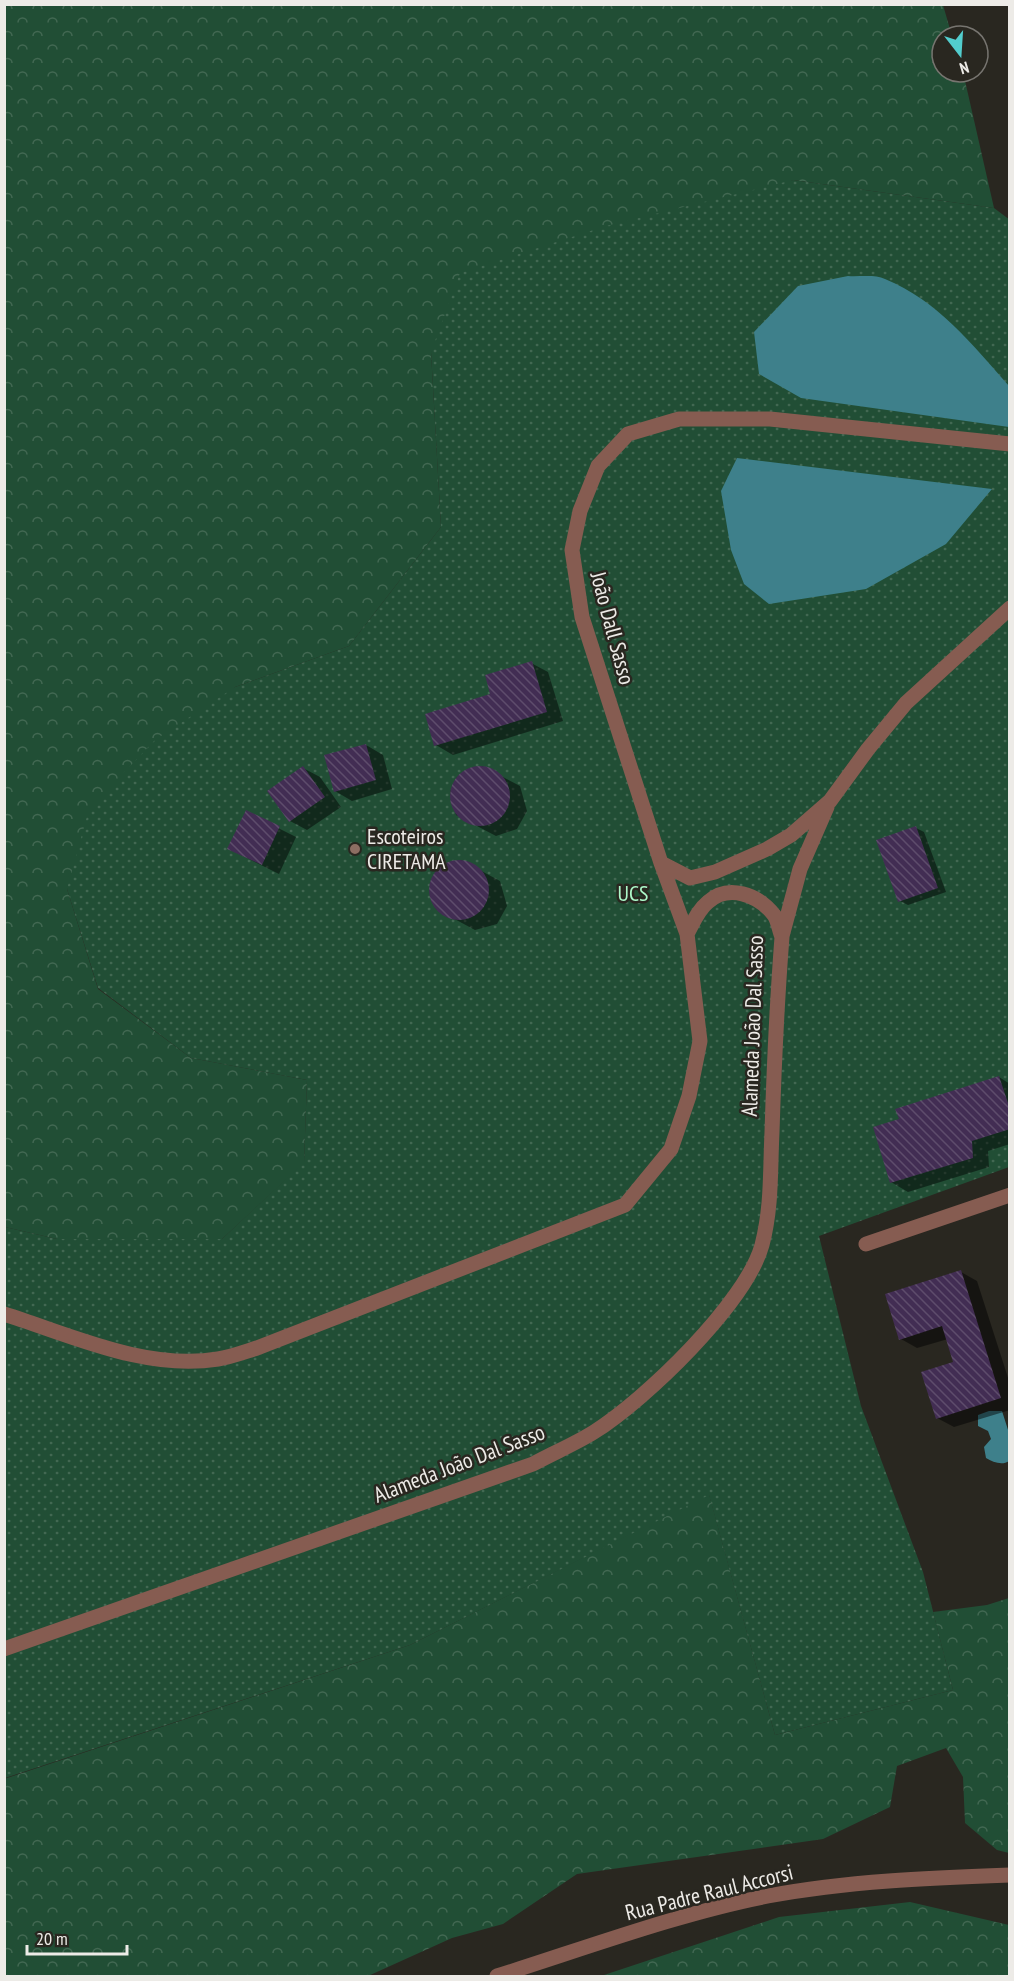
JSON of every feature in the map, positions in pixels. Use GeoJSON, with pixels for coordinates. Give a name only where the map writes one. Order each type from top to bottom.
{"type":"FeatureCollection","features":[{"type":"Feature","properties":{"kind":"street","name":"João Dall Sasso"},"geometry":{"type":"LineString","coordinates":[[687,934],[661,863],[582,617],[572,550],[580,511],[598,466],[628,434],[679,419],[771,419],[1010,444]]}},
{"type":"Feature","properties":{"kind":"street"},"geometry":{"type":"LineString","coordinates":[[782,937],[800,869],[830,801],[868,749],[906,703],[1010,608]]}},
{"type":"Feature","properties":{"kind":"street"},"geometry":{"type":"LineString","coordinates":[[661,863],[690,878],[715,872],[767,849],[791,835],[830,801]]}},
{"type":"Feature","properties":{"kind":"street","name":"Alameda João Dal Sasso"},"geometry":{"type":"LineString","coordinates":[[4,1649],[534,1464],[594,1432],[642,1397],[692,1347],[735,1296],[761,1248],[771,1200],[772,1112],[782,937],[774,915],[755,899],[738,892],[721,894],[707,902],[687,934]]}},
{"type":"Feature","properties":{"kind":"street"},"geometry":{"type":"LineString","coordinates":[[4,1314],[121,1352],[174,1360],[217,1359],[257,1348],[625,1205],[670,1149],[689,1096],[700,1041],[687,934]]}},
{"type":"Feature","properties":{"kind":"street"},"geometry":{"type":"LineString","coordinates":[[866,1244],[1010,1195]]}},
{"type":"Feature","properties":{"kind":"street","name":"Rua Padre Raul Accorsi"},"geometry":{"type":"LineString","coordinates":[[497,1977],[677,1920],[768,1896],[890,1880],[1010,1875]]}},
{"type":"Feature","properties":{"kind":"green space"},"geometry":{"type":"Polygon","coordinates":[[[5,5],[943,5],[949,24],[930,24],[930,84],[966,84],[994,208],[793,180],[431,352],[441,527],[349,646],[235,687],[67,889],[98,989],[191,1058],[307,1080],[304,1163],[222,1239],[57,1239],[5,1227],[5,5]]]}},
{"type":"Feature","properties":{"kind":"green space","name":"UCS"},"geometry":{"type":"Polygon","coordinates":[[[793,180],[994,208],[1010,220],[1009,1167],[819,1236],[861,1406],[923,1572],[953,1690],[775,1735],[709,1495],[410,1645],[5,1778],[5,1227],[57,1239],[222,1239],[304,1162],[307,1080],[191,1058],[98,988],[67,889],[89,809],[155,740],[235,687],[349,646],[441,527],[431,352],[460,273],[606,226],[793,180]]]}},
{"type":"Feature","properties":{"kind":"green space"},"geometry":{"type":"Polygon","coordinates":[[[709,1494],[775,1735],[953,1690],[933,1612],[987,1605],[1009,1598],[1009,1853],[997,1850],[965,1823],[963,1777],[946,1748],[897,1766],[890,1807],[823,1839],[577,1874],[503,1924],[452,1938],[368,1976],[5,1976],[4,1779],[410,1645],[709,1494]]]}},
{"type":"Feature","properties":{"kind":"green space"},"geometry":{"type":"Polygon","coordinates":[[[910,1902],[1009,1925],[1009,1976],[601,1976],[779,1917],[910,1902]]]}},
{"type":"Feature","properties":{"kind":"water"},"geometry":{"type":"Polygon","coordinates":[[[848,276],[881,277],[921,299],[953,325],[1009,386],[1009,427],[801,398],[759,374],[754,332],[798,286],[848,276]]]}},
{"type":"Feature","properties":{"kind":"water"},"geometry":{"type":"Polygon","coordinates":[[[737,458],[992,489],[946,544],[866,589],[769,604],[744,584],[731,550],[721,491],[737,458]]]}},
{"type":"Feature","properties":{"kind":"water"},"geometry":{"type":"Polygon","coordinates":[[[989,1411],[1002,1411],[1009,1433],[1009,1461],[1003,1463],[986,1458],[984,1447],[991,1439],[988,1431],[978,1426],[978,1415],[989,1411]]]}},
{"type":"Feature","properties":{"kind":"building"},"geometry":{"type":"Polygon","coordinates":[[[532,661],[547,712],[434,746],[425,714],[490,694],[485,675],[532,661]]]}},
{"type":"Feature","properties":{"kind":"building"},"geometry":{"type":"Polygon","coordinates":[[[366,744],[376,780],[334,792],[324,755],[366,744]]]}},
{"type":"Feature","properties":{"kind":"building"},"geometry":{"type":"Polygon","coordinates":[[[303,766],[325,797],[289,822],[267,791],[303,766]]]}},
{"type":"Feature","properties":{"kind":"building"},"geometry":{"type":"Polygon","coordinates":[[[480,766],[497,771],[505,779],[510,796],[505,813],[497,821],[480,826],[463,821],[455,813],[450,796],[455,779],[463,771],[480,766]]]}},
{"type":"Feature","properties":{"kind":"building"},"geometry":{"type":"Polygon","coordinates":[[[246,810],[280,826],[262,865],[227,849],[246,810]]]}},
{"type":"Feature","properties":{"kind":"building"},"geometry":{"type":"Polygon","coordinates":[[[916,826],[938,888],[898,902],[876,840],[916,826]]]}},
{"type":"Feature","properties":{"kind":"building"},"geometry":{"type":"Polygon","coordinates":[[[459,860],[476,865],[484,873],[489,890],[484,907],[476,915],[459,920],[442,915],[434,907],[429,890],[434,873],[442,865],[459,860]]]}},
{"type":"Feature","properties":{"kind":"building"},"geometry":{"type":"Polygon","coordinates":[[[999,1076],[1010,1109],[1010,1129],[972,1141],[973,1158],[890,1183],[873,1127],[899,1119],[895,1109],[999,1076]]]}},
{"type":"Feature","properties":{"kind":"building"},"geometry":{"type":"Polygon","coordinates":[[[961,1270],[1001,1398],[936,1419],[921,1372],[953,1362],[942,1326],[899,1340],[885,1294],[961,1270]]]}},
{"type":"Feature","properties":{"kind":"place","name":"Escoteiros CIRETAMA"},"geometry":{"type":"Point","coordinates":[355,849]}}]}
